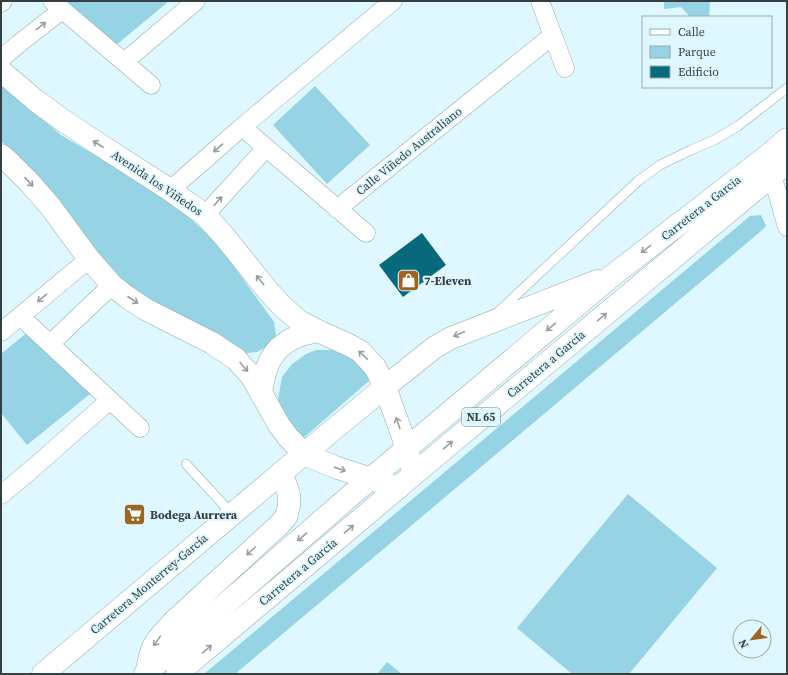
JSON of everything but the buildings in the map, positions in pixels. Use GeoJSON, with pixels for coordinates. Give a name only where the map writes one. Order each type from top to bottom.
{"type":"FeatureCollection","features":[{"type":"Feature","properties":{"kind":"main road","name":"Avenida los Viñedos"},"geometry":{"type":"LineString","coordinates":[[1,71],[35,100],[61,119],[170,190],[205,215],[269,292],[299,321],[360,351],[375,367],[385,387],[414,474]]}},
{"type":"Feature","properties":{"kind":"main road","name":"Carretera a Garcia"},"geometry":{"type":"LineString","coordinates":[[613,275],[776,165],[787,139]]}},
{"type":"Feature","properties":{"kind":"main road"},"geometry":{"type":"LineString","coordinates":[[1,155],[29,182],[50,206],[89,259],[112,285],[145,309],[212,343],[236,359],[252,377],[279,425],[304,454],[334,467],[398,488]]}},
{"type":"Feature","properties":{"kind":"main road","name":"Carretera a García"},"geometry":{"type":"LineString","coordinates":[[178,674],[776,165]]}},
{"type":"Feature","properties":{"kind":"main road","name":"Carretera Monterrey-García"},"geometry":{"type":"LineString","coordinates":[[43,674],[281,473],[435,347],[451,338],[485,324],[613,275]]}},
{"type":"Feature","properties":{"kind":"main road","name":"Carretera a García"},"geometry":{"type":"LineString","coordinates":[[145,674],[371,478],[613,275]]}},
{"type":"Feature","properties":{"kind":"main road"},"geometry":{"type":"LineString","coordinates":[[261,394],[265,372],[269,361],[276,352],[284,344],[294,338],[318,331]]}},
{"type":"Feature","properties":{"kind":"main road"},"geometry":{"type":"LineString","coordinates":[[145,674],[153,647],[174,621],[286,517],[289,506],[289,495],[281,473]]}},
{"type":"Feature","properties":{"kind":"street"},"geometry":{"type":"LineString","coordinates":[[124,62],[196,1]]}},
{"type":"Feature","properties":{"kind":"street"},"geometry":{"type":"LineString","coordinates":[[170,190],[242,127],[393,1]]}},
{"type":"Feature","properties":{"kind":"street"},"geometry":{"type":"LineString","coordinates":[[540,1],[552,36],[566,68]]}},
{"type":"Feature","properties":{"kind":"street"},"geometry":{"type":"LineString","coordinates":[[1,59],[21,42],[57,5],[151,85]]}},
{"type":"Feature","properties":{"kind":"street","name":"Calle Viñedo Australiano"},"geometry":{"type":"LineString","coordinates":[[337,209],[552,36]]}},
{"type":"Feature","properties":{"kind":"street"},"geometry":{"type":"LineString","coordinates":[[242,127],[366,233]]}},
{"type":"Feature","properties":{"kind":"street"},"geometry":{"type":"LineString","coordinates":[[205,215],[266,148]]}},
{"type":"Feature","properties":{"kind":"street"},"geometry":{"type":"LineString","coordinates":[[776,165],[787,227]]}},
{"type":"Feature","properties":{"kind":"street"},"geometry":{"type":"LineString","coordinates":[[1,332],[89,259]]}},
{"type":"Feature","properties":{"kind":"street"},"geometry":{"type":"LineString","coordinates":[[50,344],[112,285]]}},
{"type":"Feature","properties":{"kind":"street"},"geometry":{"type":"LineString","coordinates":[[20,316],[140,428]]}},
{"type":"Feature","properties":{"kind":"street"},"geometry":{"type":"LineString","coordinates":[[1,495],[110,400]]}},
{"type":"Feature","properties":{"kind":"lane"},"geometry":{"type":"LineString","coordinates":[[485,324],[638,181],[660,165],[714,140],[738,126],[787,88]]}},
{"type":"Feature","properties":{"kind":"lane"},"geometry":{"type":"LineString","coordinates":[[186,464],[232,514]]}},
{"type":"Feature","properties":{"kind":"green space"},"geometry":{"type":"Polygon","coordinates":[[[64,1],[169,1],[115,46],[64,1]]]}},
{"type":"Feature","properties":{"kind":"green space"},"geometry":{"type":"Polygon","coordinates":[[[664,1],[710,1],[709,16],[689,16],[681,7],[664,9],[664,1]]]}},
{"type":"Feature","properties":{"kind":"green space"},"geometry":{"type":"Polygon","coordinates":[[[1,82],[61,135],[149,187],[189,217],[207,234],[225,254],[274,322],[276,336],[268,346],[257,352],[247,353],[218,335],[147,299],[107,268],[14,153],[1,141],[1,82]]]}},
{"type":"Feature","properties":{"kind":"green space"},"geometry":{"type":"Polygon","coordinates":[[[315,86],[370,145],[327,184],[273,125],[315,86]]]}},
{"type":"Feature","properties":{"kind":"green space"},"geometry":{"type":"Polygon","coordinates":[[[761,215],[766,226],[760,232],[235,674],[204,674],[750,216],[761,215]]]}},
{"type":"Feature","properties":{"kind":"green space"},"geometry":{"type":"Polygon","coordinates":[[[29,331],[90,394],[27,445],[1,413],[1,354],[29,331]]]}},
{"type":"Feature","properties":{"kind":"green space"},"geometry":{"type":"Polygon","coordinates":[[[316,350],[336,350],[358,357],[370,380],[301,440],[282,415],[278,399],[282,377],[292,364],[306,354],[316,350]]]}},
{"type":"Feature","properties":{"kind":"green space"},"geometry":{"type":"Polygon","coordinates":[[[628,494],[717,568],[629,674],[572,674],[517,628],[628,494]]]}},
{"type":"Feature","properties":{"kind":"green space"},"geometry":{"type":"Polygon","coordinates":[[[387,662],[402,674],[377,674],[387,662]]]}},
{"type":"Feature","properties":{"kind":"place","name":"7-Eleven"},"geometry":{"type":"Point","coordinates":[408,281]}},
{"type":"Feature","properties":{"kind":"place","name":"Bodega Aurrera"},"geometry":{"type":"Point","coordinates":[134,515]}}]}
